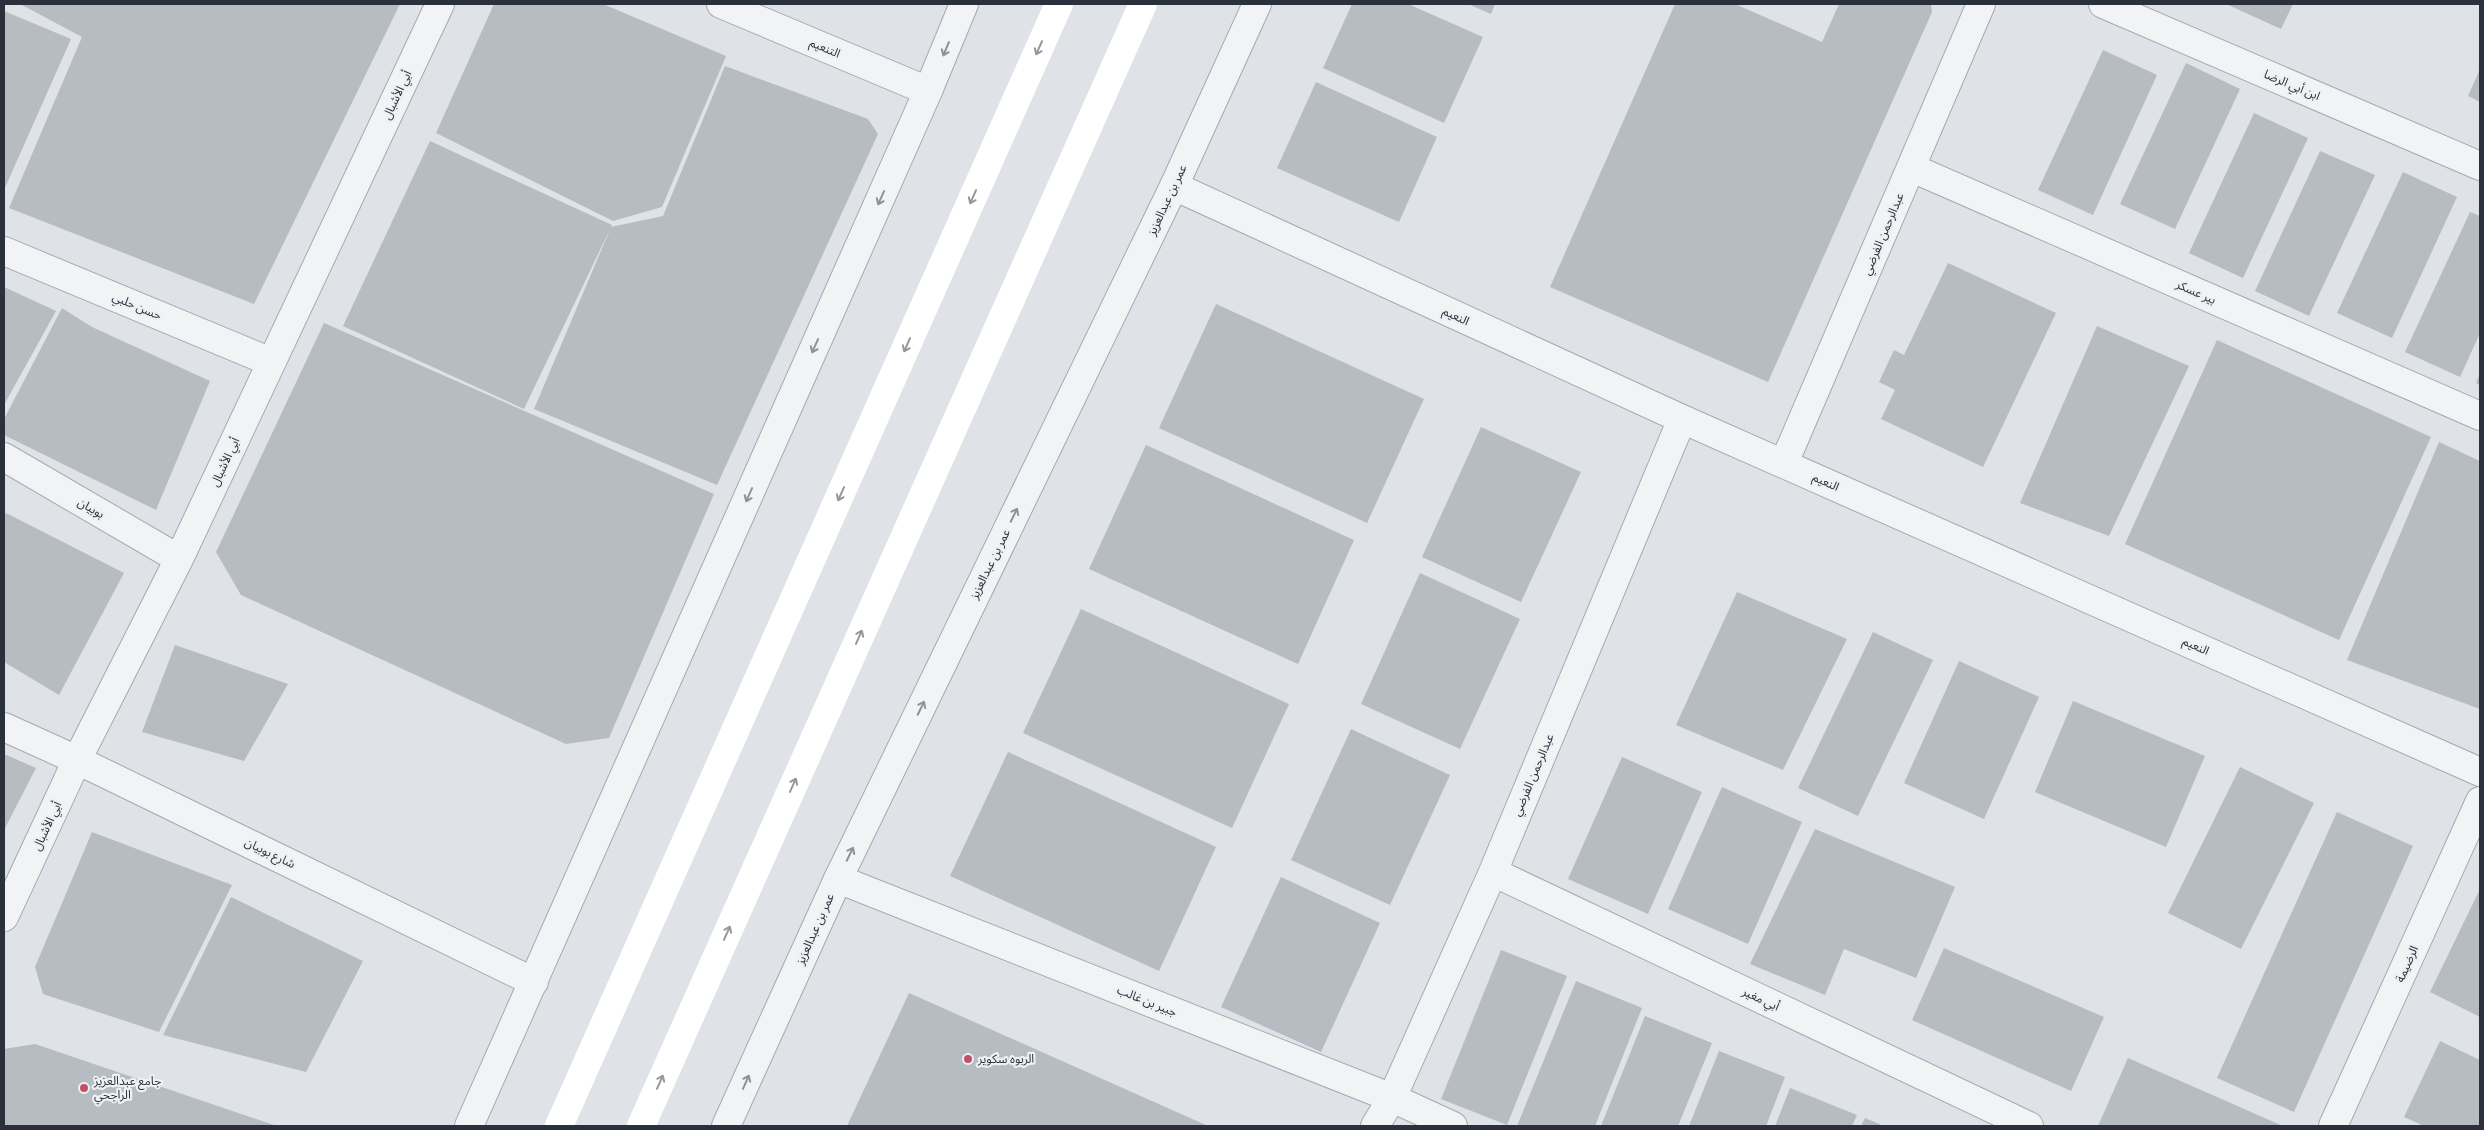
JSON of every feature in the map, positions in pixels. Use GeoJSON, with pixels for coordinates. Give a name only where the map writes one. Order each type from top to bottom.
{"type":"FeatureCollection","features":[{"type":"Feature","properties":{"kind":"main road"},"geometry":{"type":"LineString","coordinates":[[559,1126],[1059,4]]}},
{"type":"Feature","properties":{"kind":"main road"},"geometry":{"type":"LineString","coordinates":[[641,1126],[1142,4]]}},
{"type":"Feature","properties":{"kind":"street","name":"أبي الأشبال"},"geometry":{"type":"LineString","coordinates":[[4,917],[77,760],[179,559],[440,4]]}},
{"type":"Feature","properties":{"kind":"street","name":"التنعيم"},"geometry":{"type":"LineString","coordinates":[[721,4],[928,91]]}},
{"type":"Feature","properties":{"kind":"street"},"geometry":{"type":"LineString","coordinates":[[469,1126],[928,91],[964,4]]}},
{"type":"Feature","properties":{"kind":"street","name":"عمر بن عبدالعزيز"},"geometry":{"type":"LineString","coordinates":[[726,1126],[838,878],[1174,186],[1258,4]]}},
{"type":"Feature","properties":{"kind":"street","name":"عبدالرحمن الفرضي"},"geometry":{"type":"LineString","coordinates":[[1784,464],[1981,4]]}},
{"type":"Feature","properties":{"kind":"street","name":"ابن أبي الرضا"},"geometry":{"type":"LineString","coordinates":[[2103,4],[2480,166]]}},
{"type":"Feature","properties":{"kind":"street","name":"بير عسكر"},"geometry":{"type":"LineString","coordinates":[[1912,168],[2480,416]]}},
{"type":"Feature","properties":{"kind":"street","name":"النعيم"},"geometry":{"type":"LineString","coordinates":[[1174,186],[1682,419],[2480,772]]}},
{"type":"Feature","properties":{"kind":"street","name":"حسن حلبي"},"geometry":{"type":"LineString","coordinates":[[4,251],[271,362]]}},
{"type":"Feature","properties":{"kind":"street","name":"عبدالرحمن الفرضي"},"geometry":{"type":"LineString","coordinates":[[1376,1126],[1392,1098],[1493,872],[1682,419]]}},
{"type":"Feature","properties":{"kind":"street","name":"بوبيان"},"geometry":{"type":"LineString","coordinates":[[4,456],[179,559]]}},
{"type":"Feature","properties":{"kind":"street","name":"شارع بوبيان"},"geometry":{"type":"LineString","coordinates":[[4,727],[77,760],[534,982]]}},
{"type":"Feature","properties":{"kind":"street","name":"الرضيمة"},"geometry":{"type":"LineString","coordinates":[[2333,1126],[2480,802]]}},
{"type":"Feature","properties":{"kind":"street","name":"أبي مغير"},"geometry":{"type":"LineString","coordinates":[[1493,872],[2030,1126]]}},
{"type":"Feature","properties":{"kind":"street","name":"جبير بن غالب"},"geometry":{"type":"LineString","coordinates":[[838,878],[1392,1098],[1453,1126]]}},
{"type":"Feature","properties":{"kind":"building"},"geometry":{"type":"Polygon","coordinates":[[[20,4],[400,4],[254,304],[9,208],[82,37],[20,4]]]}},
{"type":"Feature","properties":{"kind":"building"},"geometry":{"type":"Polygon","coordinates":[[[494,4],[603,4],[726,56],[662,207],[613,221],[436,133],[494,4]]]}},
{"type":"Feature","properties":{"kind":"building"},"geometry":{"type":"Polygon","coordinates":[[[1352,4],[1408,4],[1483,37],[1444,123],[1323,68],[1352,4]]]}},
{"type":"Feature","properties":{"kind":"building"},"geometry":{"type":"Polygon","coordinates":[[[1468,4],[1495,4],[1491,14],[1468,4]]]}},
{"type":"Feature","properties":{"kind":"building"},"geometry":{"type":"Polygon","coordinates":[[[1675,4],[1735,4],[1822,42],[1839,4],[1931,4],[1932,12],[1768,382],[1550,287],[1675,4]]]}},
{"type":"Feature","properties":{"kind":"building"},"geometry":{"type":"Polygon","coordinates":[[[2226,4],[2293,4],[2281,29],[2226,4]]]}},
{"type":"Feature","properties":{"kind":"building"},"geometry":{"type":"Polygon","coordinates":[[[4,11],[71,39],[4,190],[4,11]]]}},
{"type":"Feature","properties":{"kind":"building"},"geometry":{"type":"Polygon","coordinates":[[[2103,50],[2157,75],[2093,215],[2038,190],[2103,50]]]}},
{"type":"Feature","properties":{"kind":"building"},"geometry":{"type":"Polygon","coordinates":[[[2186,63],[2240,89],[2175,229],[2120,204],[2186,63]]]}},
{"type":"Feature","properties":{"kind":"building"},"geometry":{"type":"Polygon","coordinates":[[[725,66],[868,119],[878,134],[717,485],[534,409],[611,227],[663,216],[725,66]]]}},
{"type":"Feature","properties":{"kind":"building"},"geometry":{"type":"Polygon","coordinates":[[[2480,69],[2480,102],[2468,96],[2480,69]]]}},
{"type":"Feature","properties":{"kind":"building"},"geometry":{"type":"Polygon","coordinates":[[[1316,82],[1437,137],[1399,222],[1277,168],[1316,82]]]}},
{"type":"Feature","properties":{"kind":"building"},"geometry":{"type":"Polygon","coordinates":[[[2254,113],[2308,138],[2243,278],[2189,253],[2254,113]]]}},
{"type":"Feature","properties":{"kind":"building"},"geometry":{"type":"Polygon","coordinates":[[[430,141],[612,225],[524,409],[343,326],[430,141]]]}},
{"type":"Feature","properties":{"kind":"building"},"geometry":{"type":"Polygon","coordinates":[[[2320,151],[2375,175],[2309,316],[2255,291],[2320,151]]]}},
{"type":"Feature","properties":{"kind":"building"},"geometry":{"type":"Polygon","coordinates":[[[2403,172],[2457,197],[2392,338],[2337,313],[2403,172]]]}},
{"type":"Feature","properties":{"kind":"building"},"geometry":{"type":"Polygon","coordinates":[[[2470,212],[2480,216],[2480,333],[2460,377],[2405,352],[2470,212]]]}},
{"type":"Feature","properties":{"kind":"building"},"geometry":{"type":"Polygon","coordinates":[[[1948,263],[2056,313],[1983,467],[1881,419],[1895,390],[1879,382],[1894,350],[1904,355],[1948,263]]]}},
{"type":"Feature","properties":{"kind":"building"},"geometry":{"type":"Polygon","coordinates":[[[4,287],[56,311],[4,405],[4,287]]]}},
{"type":"Feature","properties":{"kind":"building"},"geometry":{"type":"Polygon","coordinates":[[[1216,304],[1424,399],[1367,523],[1159,428],[1216,304]]]}},
{"type":"Feature","properties":{"kind":"building"},"geometry":{"type":"Polygon","coordinates":[[[62,308],[92,327],[210,381],[156,510],[4,435],[4,419],[62,308]]]}},
{"type":"Feature","properties":{"kind":"building"},"geometry":{"type":"Polygon","coordinates":[[[324,323],[714,494],[609,738],[566,744],[241,595],[216,552],[324,323]]]}},
{"type":"Feature","properties":{"kind":"building"},"geometry":{"type":"Polygon","coordinates":[[[2097,326],[2189,366],[2109,536],[2020,503],[2097,326]]]}},
{"type":"Feature","properties":{"kind":"building"},"geometry":{"type":"Polygon","coordinates":[[[2217,340],[2431,437],[2339,640],[2125,544],[2217,340]]]}},
{"type":"Feature","properties":{"kind":"building"},"geometry":{"type":"Polygon","coordinates":[[[2480,373],[2480,385],[2476,383],[2480,373]]]}},
{"type":"Feature","properties":{"kind":"building"},"geometry":{"type":"Polygon","coordinates":[[[1481,427],[1581,472],[1521,602],[1422,557],[1481,427]]]}},
{"type":"Feature","properties":{"kind":"building"},"geometry":{"type":"Polygon","coordinates":[[[2439,442],[2480,461],[2480,709],[2347,660],[2439,442]]]}},
{"type":"Feature","properties":{"kind":"building"},"geometry":{"type":"Polygon","coordinates":[[[1146,445],[1354,540],[1298,664],[1089,569],[1146,445]]]}},
{"type":"Feature","properties":{"kind":"building"},"geometry":{"type":"Polygon","coordinates":[[[6,513],[124,573],[59,695],[4,662],[4,516],[6,513]]]}},
{"type":"Feature","properties":{"kind":"building"},"geometry":{"type":"Polygon","coordinates":[[[1420,573],[1520,619],[1460,749],[1361,704],[1420,573]]]}},
{"type":"Feature","properties":{"kind":"building"},"geometry":{"type":"Polygon","coordinates":[[[1737,592],[1847,639],[1783,770],[1676,725],[1737,592]]]}},
{"type":"Feature","properties":{"kind":"building"},"geometry":{"type":"Polygon","coordinates":[[[1081,609],[1289,704],[1232,828],[1023,733],[1081,609]]]}},
{"type":"Feature","properties":{"kind":"building"},"geometry":{"type":"Polygon","coordinates":[[[1873,632],[1933,660],[1858,816],[1798,788],[1873,632]]]}},
{"type":"Feature","properties":{"kind":"building"},"geometry":{"type":"Polygon","coordinates":[[[175,645],[288,684],[244,761],[142,732],[175,645]]]}},
{"type":"Feature","properties":{"kind":"building"},"geometry":{"type":"Polygon","coordinates":[[[1959,661],[2039,697],[1984,819],[1904,783],[1959,661]]]}},
{"type":"Feature","properties":{"kind":"building"},"geometry":{"type":"Polygon","coordinates":[[[2073,701],[2205,756],[2166,847],[2035,792],[2073,701]]]}},
{"type":"Feature","properties":{"kind":"building"},"geometry":{"type":"Polygon","coordinates":[[[1351,729],[1450,775],[1390,905],[1291,860],[1351,729]]]}},
{"type":"Feature","properties":{"kind":"building"},"geometry":{"type":"Polygon","coordinates":[[[1008,752],[1216,847],[1159,971],[950,876],[1008,752]]]}},
{"type":"Feature","properties":{"kind":"building"},"geometry":{"type":"Polygon","coordinates":[[[4,754],[36,768],[4,830],[4,754]]]}},
{"type":"Feature","properties":{"kind":"building"},"geometry":{"type":"Polygon","coordinates":[[[1622,757],[1702,792],[1648,914],[1568,879],[1622,757]]]}},
{"type":"Feature","properties":{"kind":"building"},"geometry":{"type":"Polygon","coordinates":[[[2240,767],[2314,803],[2241,949],[2168,913],[2240,767]]]}},
{"type":"Feature","properties":{"kind":"building"},"geometry":{"type":"Polygon","coordinates":[[[1722,787],[1802,822],[1748,944],[1668,909],[1722,787]]]}},
{"type":"Feature","properties":{"kind":"building"},"geometry":{"type":"Polygon","coordinates":[[[2337,812],[2413,846],[2294,1112],[2217,1078],[2337,812]]]}},
{"type":"Feature","properties":{"kind":"building"},"geometry":{"type":"Polygon","coordinates":[[[1815,829],[1955,887],[1916,978],[1844,949],[1825,995],[1750,964],[1815,829]]]}},
{"type":"Feature","properties":{"kind":"building"},"geometry":{"type":"Polygon","coordinates":[[[92,832],[232,885],[159,1032],[43,994],[35,967],[92,832]]]}},
{"type":"Feature","properties":{"kind":"building"},"geometry":{"type":"Polygon","coordinates":[[[1281,877],[1380,923],[1321,1052],[1221,1007],[1281,877]]]}},
{"type":"Feature","properties":{"kind":"building"},"geometry":{"type":"Polygon","coordinates":[[[2480,889],[2480,1017],[2430,992],[2480,889]]]}},
{"type":"Feature","properties":{"kind":"building"},"geometry":{"type":"Polygon","coordinates":[[[231,897],[363,961],[306,1072],[163,1035],[231,897]]]}},
{"type":"Feature","properties":{"kind":"building"},"geometry":{"type":"Polygon","coordinates":[[[1944,948],[2104,1017],[2071,1091],[1912,1020],[1944,948]]]}},
{"type":"Feature","properties":{"kind":"building"},"geometry":{"type":"Polygon","coordinates":[[[1501,950],[1567,976],[1507,1125],[1441,1099],[1501,950]]]}},
{"type":"Feature","properties":{"kind":"building"},"geometry":{"type":"Polygon","coordinates":[[[1576,981],[1642,1008],[1595,1126],[1517,1126],[1576,981]]]}},
{"type":"Feature","properties":{"kind":"building","name":"الربوه سكوير"},"geometry":{"type":"Polygon","coordinates":[[[909,993],[1208,1126],[847,1126],[909,993]]]}},
{"type":"Feature","properties":{"kind":"building"},"geometry":{"type":"Polygon","coordinates":[[[1645,1016],[1712,1043],[1678,1126],[1601,1126],[1645,1016]]]}},
{"type":"Feature","properties":{"kind":"building"},"geometry":{"type":"Polygon","coordinates":[[[2440,1041],[2480,1060],[2480,1126],[2424,1126],[2404,1117],[2440,1041]]]}},
{"type":"Feature","properties":{"kind":"building","name":"جامع عبدالعزيز الراجحي"},"geometry":{"type":"Polygon","coordinates":[[[35,1044],[277,1126],[4,1126],[4,1049],[35,1044]]]}},
{"type":"Feature","properties":{"kind":"building"},"geometry":{"type":"Polygon","coordinates":[[[1719,1051],[1785,1077],[1766,1126],[1689,1126],[1719,1051]]]}},
{"type":"Feature","properties":{"kind":"building"},"geometry":{"type":"Polygon","coordinates":[[[2128,1058],[2283,1126],[2098,1126],[2128,1058]]]}},
{"type":"Feature","properties":{"kind":"building"},"geometry":{"type":"Polygon","coordinates":[[[1790,1088],[1857,1115],[1852,1126],[1775,1126],[1790,1088]]]}},
{"type":"Feature","properties":{"kind":"building"},"geometry":{"type":"Polygon","coordinates":[[[1865,1118],[1884,1126],[1861,1126],[1865,1118]]]}},
{"type":"Feature","properties":{"kind":"place","name":"الربوه سكوير"},"geometry":{"type":"Point","coordinates":[968,1059]}},
{"type":"Feature","properties":{"kind":"place","name":"جامع عبدالعزيز الراجحي"},"geometry":{"type":"Point","coordinates":[84,1088]}}]}
